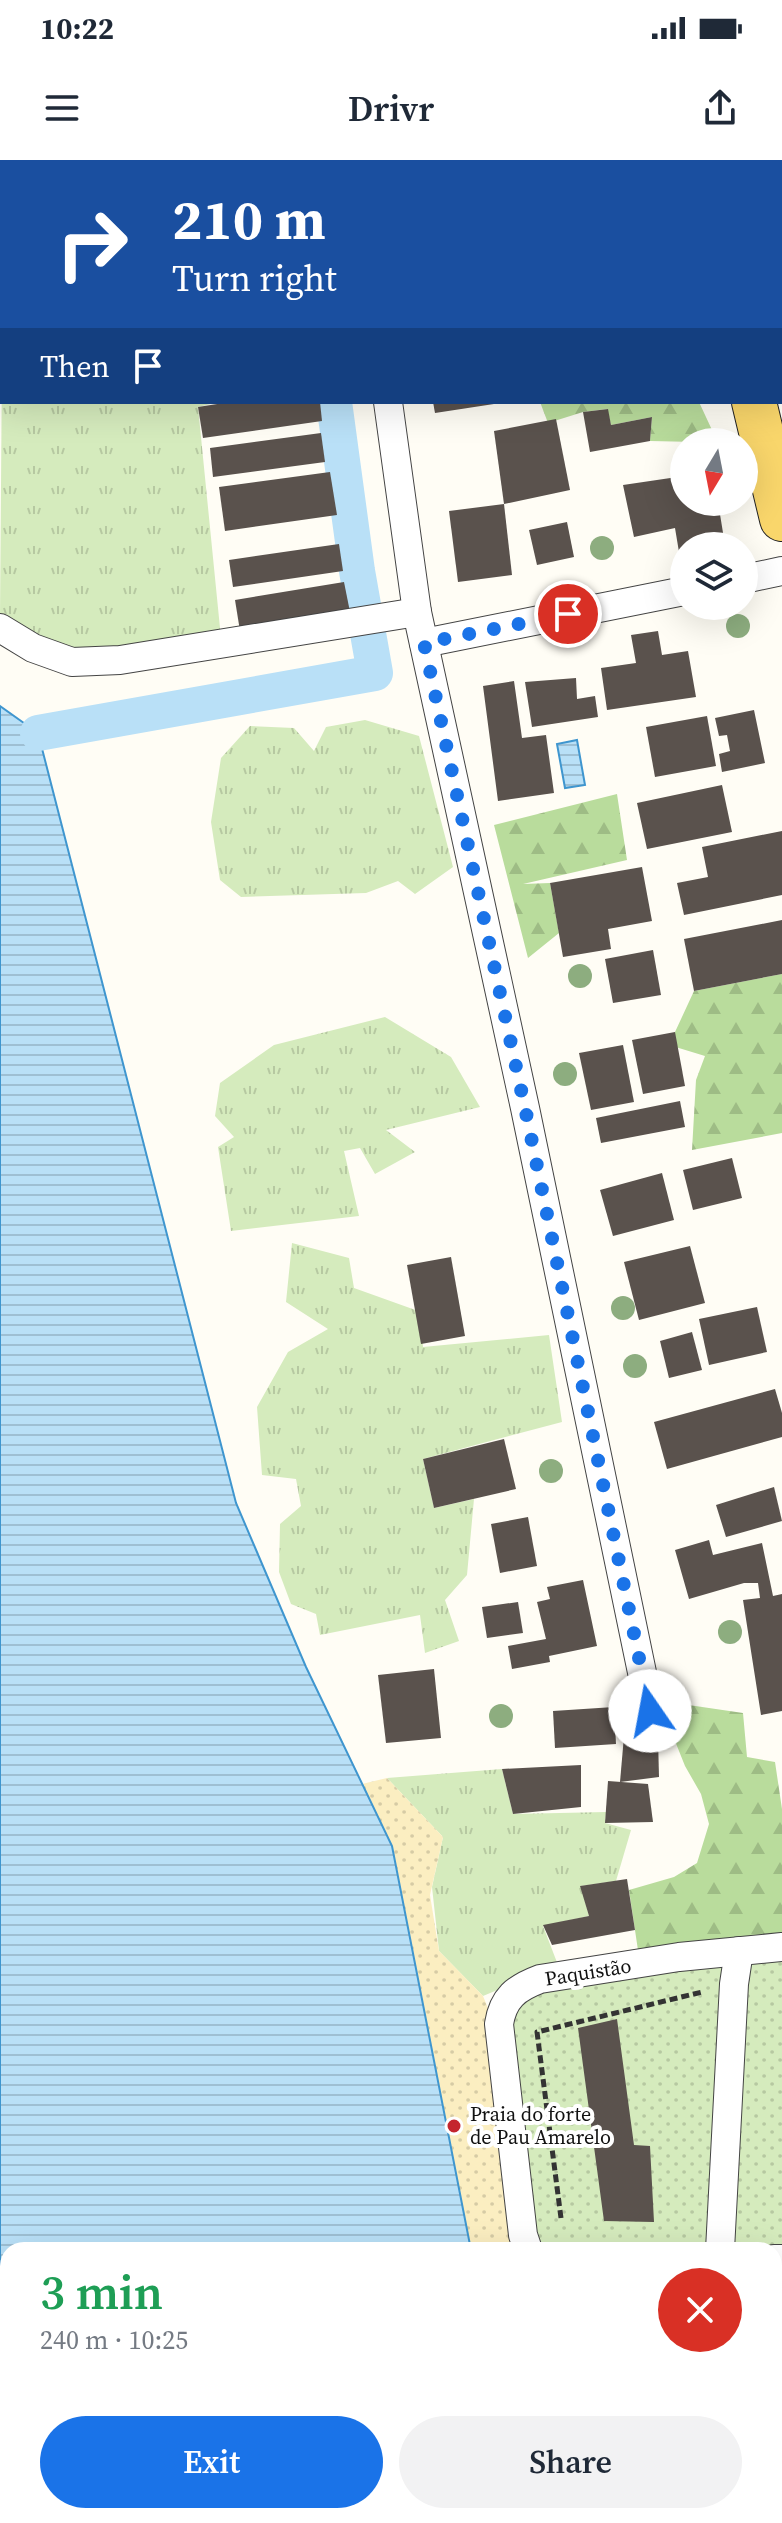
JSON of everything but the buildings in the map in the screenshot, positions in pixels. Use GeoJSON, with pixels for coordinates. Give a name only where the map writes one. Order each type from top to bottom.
{"type":"FeatureCollection","features":[{"type":"Feature","properties":{"kind":"main road"},"geometry":{"type":"LineString","coordinates":[[754,404],[782,519]]}},
{"type":"Feature","properties":{"kind":"street"},"geometry":{"type":"LineString","coordinates":[[388,404],[417,612],[525,1108],[650,1711]]}},
{"type":"Feature","properties":{"kind":"street"},"geometry":{"type":"LineString","coordinates":[[758,576],[782,571]]}},
{"type":"Feature","properties":{"kind":"street"},"geometry":{"type":"LineString","coordinates":[[424,643],[670,594]]}},
{"type":"Feature","properties":{"kind":"street"},"geometry":{"type":"LineString","coordinates":[[0,628],[33,648],[72,662],[104,661],[417,612]]}},
{"type":"Feature","properties":{"kind":"street","name":"Paquistão"},"geometry":{"type":"LineString","coordinates":[[526,2242],[499,2024],[501,2009],[508,1997],[523,1985],[540,1979],[679,1957],[782,1947]]}},
{"type":"Feature","properties":{"kind":"street"},"geometry":{"type":"LineString","coordinates":[[720,2242],[734,1984],[739,1951]]}},
{"type":"Feature","properties":{"kind":"path"},"geometry":{"type":"LineString","coordinates":[[561,2218],[537,2032],[734,1984]]}},
{"type":"Feature","properties":{"kind":"green space"},"geometry":{"type":"Polygon","coordinates":[[[2,404],[210,404],[198,407],[221,638],[72,655],[0,617],[2,404]]]}},
{"type":"Feature","properties":{"kind":"green space"},"geometry":{"type":"Polygon","coordinates":[[[541,404],[700,404],[711,428],[670,428],[670,441],[650,441],[652,417],[611,425],[607,409],[583,412],[548,423],[541,404]]]}},
{"type":"Feature","properties":{"kind":"green space"},"geometry":{"type":"Polygon","coordinates":[[[365,720],[419,736],[453,867],[415,894],[398,881],[366,893],[241,897],[220,880],[211,822],[221,758],[250,726],[294,728],[314,751],[326,727],[365,720]]]}},
{"type":"Feature","properties":{"kind":"green space"},"geometry":{"type":"Polygon","coordinates":[[[617,794],[627,860],[523,884],[550,883],[559,933],[528,958],[494,825],[617,794]]]}},
{"type":"Feature","properties":{"kind":"green space"},"geometry":{"type":"Polygon","coordinates":[[[782,974],[782,1133],[692,1150],[696,1080],[705,1056],[669,1045],[694,991],[782,974]]]}},
{"type":"Feature","properties":{"kind":"green space"},"geometry":{"type":"Polygon","coordinates":[[[385,1017],[451,1057],[480,1107],[386,1130],[415,1152],[375,1174],[360,1148],[344,1151],[359,1216],[231,1231],[218,1147],[234,1137],[215,1116],[220,1083],[274,1045],[385,1017]]]}},
{"type":"Feature","properties":{"kind":"green space"},"geometry":{"type":"Polygon","coordinates":[[[292,1243],[349,1258],[354,1288],[421,1312],[423,1347],[549,1335],[562,1422],[423,1459],[434,1508],[474,1499],[467,1575],[445,1600],[459,1641],[425,1653],[420,1615],[320,1635],[316,1614],[291,1604],[279,1572],[280,1524],[301,1506],[296,1479],[262,1475],[257,1407],[288,1352],[328,1329],[286,1302],[292,1243]]]}},
{"type":"Feature","properties":{"kind":"green space"},"geometry":{"type":"Polygon","coordinates":[[[675,1703],[743,1713],[747,1757],[775,1762],[782,1809],[782,1940],[639,1957],[629,1890],[674,1877],[697,1863],[709,1824],[701,1794],[685,1766],[671,1731],[675,1703]]]}},
{"type":"Feature","properties":{"kind":"green space"},"geometry":{"type":"Polygon","coordinates":[[[502,1769],[513,1814],[606,1812],[605,1823],[631,1830],[616,1881],[581,1886],[589,1916],[543,1926],[558,1965],[483,1996],[439,1951],[432,1887],[443,1837],[387,1778],[502,1769]]]}},
{"type":"Feature","properties":{"kind":"green space"},"geometry":{"type":"Polygon","coordinates":[[[782,1960],[782,2242],[527,2242],[501,2001],[657,1968],[782,1960]]]}},
{"type":"Feature","properties":{"kind":"sand","name":"Praia do forte de Pau Amarelo"},"geometry":{"type":"Polygon","coordinates":[[[387,1778],[443,1837],[430,1895],[439,1951],[483,1996],[490,2013],[517,2242],[428,2242],[316,1795],[387,1778]]]}},
{"type":"Feature","properties":{"kind":"water"},"geometry":{"type":"Polygon","coordinates":[[[0,706],[38,733],[236,1503],[306,1667],[392,1846],[469,2242],[0,2242],[0,706]]]}},
{"type":"Feature","properties":{"kind":"water"},"geometry":{"type":"Polygon","coordinates":[[[577,740],[585,785],[565,788],[557,744],[577,740]]]}},
{"type":"Feature","properties":{"kind":"waterway"},"geometry":{"type":"LineString","coordinates":[[38,733],[375,673],[357,571],[334,404]]}},
{"type":"Feature","properties":{"kind":"place","name":"Praia do forte de Pau Amarelo"},"geometry":{"type":"Point","coordinates":[454,2126]}},
{"type":"Feature","properties":{"kind":"route"},"geometry":{"type":"LineString","coordinates":[[568,614],[424,643],[525,1108],[650,1711]]}}]}
